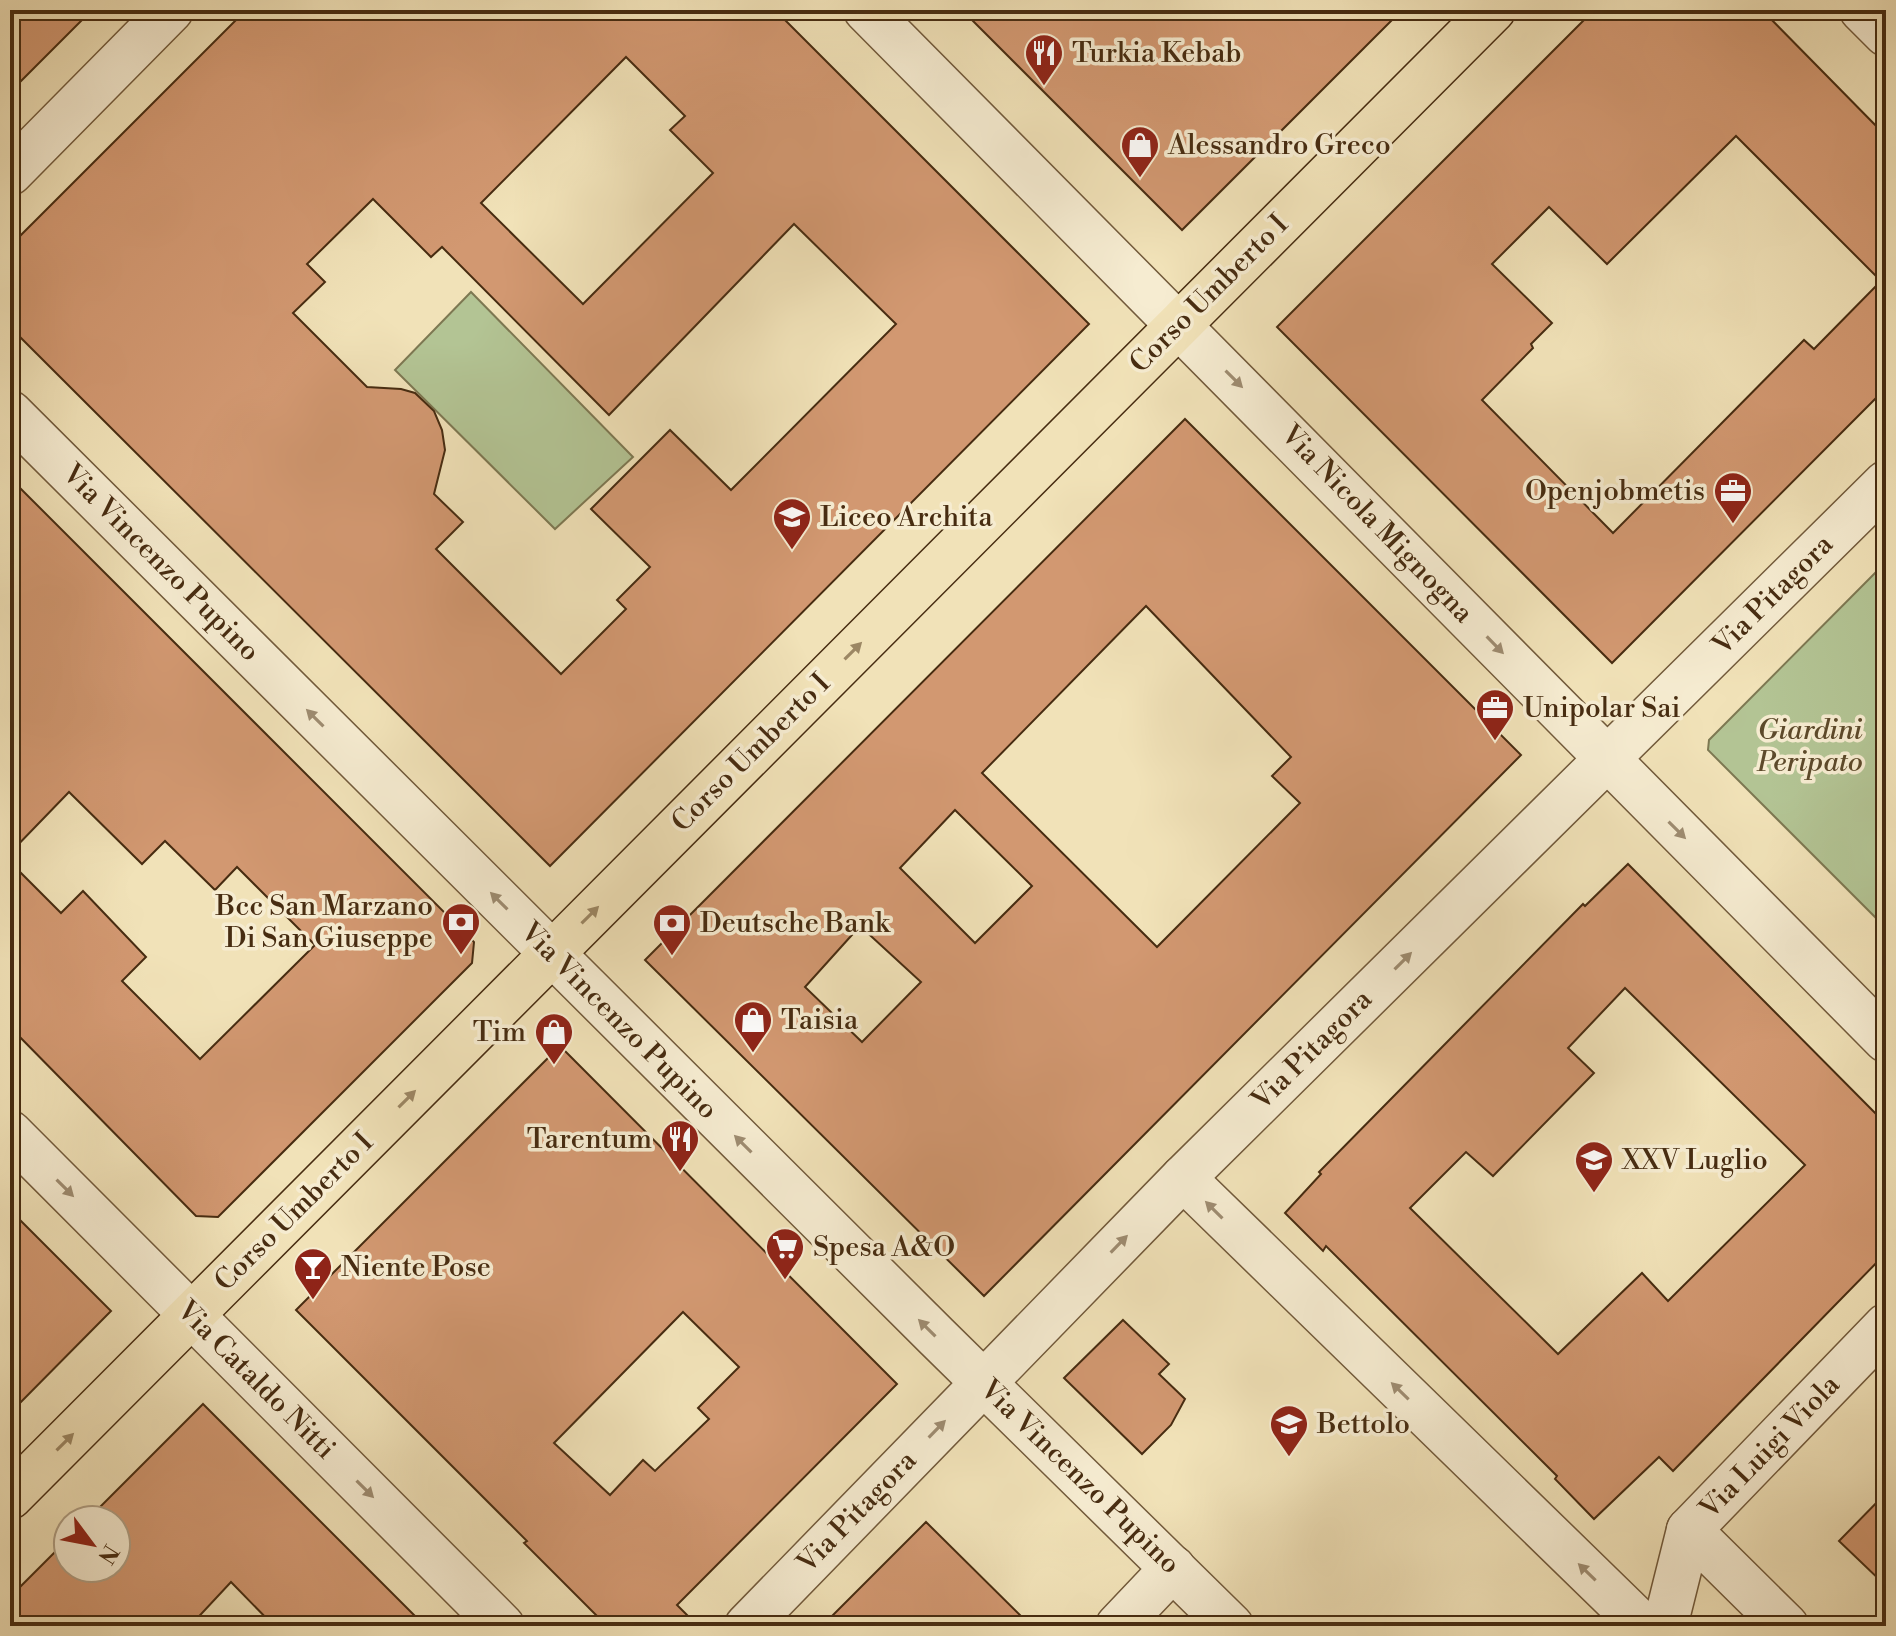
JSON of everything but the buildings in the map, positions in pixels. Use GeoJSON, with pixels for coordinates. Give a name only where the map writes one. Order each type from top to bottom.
{"type":"FeatureCollection","features":[{"type":"Feature","properties":{"kind":"main road","name":"Corso Umberto I"},"geometry":{"type":"LineString","coordinates":[[10,1497],[1493,10]]}},
{"type":"Feature","properties":{"kind":"street"},"geometry":{"type":"LineString","coordinates":[[10,173],[171,10]]}},
{"type":"Feature","properties":{"kind":"street","name":"Via Nicola Mignogna"},"geometry":{"type":"LineString","coordinates":[[866,10],[1886,1040]]}},
{"type":"Feature","properties":{"kind":"street"},"geometry":{"type":"LineString","coordinates":[[1862,10],[1886,34]]}},
{"type":"Feature","properties":{"kind":"street","name":"Via Vincenzo Pupino"},"geometry":{"type":"LineString","coordinates":[[10,413],[1231,1626]]}},
{"type":"Feature","properties":{"kind":"street","name":"Via Pitagora"},"geometry":{"type":"LineString","coordinates":[[747,1626],[1183,1178],[1886,483]]}},
{"type":"Feature","properties":{"kind":"street","name":"Via Cataldo Nitti"},"geometry":{"type":"LineString","coordinates":[[10,1133],[502,1626]]}},
{"type":"Feature","properties":{"kind":"street"},"geometry":{"type":"LineString","coordinates":[[1183,1178],[1643,1626]]}},
{"type":"Feature","properties":{"kind":"street","name":"Via Luigi Viola"},"geometry":{"type":"LineString","coordinates":[[1665,1626],[1689,1530],[1886,1326]]}},
{"type":"Feature","properties":{"kind":"street"},"geometry":{"type":"LineString","coordinates":[[1689,1530],[1786,1626]]}},
{"type":"Feature","properties":{"kind":"street"},"geometry":{"type":"LineString","coordinates":[[1118,1626],[1173,1568]]}},
{"type":"Feature","properties":{"kind":"green space"},"geometry":{"type":"Polygon","coordinates":[[[471,292],[633,457],[555,529],[395,370],[471,292]]]}},
{"type":"Feature","properties":{"kind":"green space","name":"Giardini Peripato"},"geometry":{"type":"Polygon","coordinates":[[[1886,562],[1886,928],[1708,750],[1709,740],[1886,562]]]}},
{"type":"Feature","properties":{"kind":"place","name":"Turkia Kebab"},"geometry":{"type":"Point","coordinates":[1044,87]}},
{"type":"Feature","properties":{"kind":"place","name":"Alessandro Greco"},"geometry":{"type":"Point","coordinates":[1140,179]}},
{"type":"Feature","properties":{"kind":"place","name":"Openjobmetis"},"geometry":{"type":"Point","coordinates":[1733,525]}},
{"type":"Feature","properties":{"kind":"place","name":"Liceo Archita"},"geometry":{"type":"Point","coordinates":[792,551]}},
{"type":"Feature","properties":{"kind":"place","name":"Unipolar Sai"},"geometry":{"type":"Point","coordinates":[1495,742]}},
{"type":"Feature","properties":{"kind":"place","name":"Bcc San Marzano Di San Giuseppe"},"geometry":{"type":"Point","coordinates":[461,956]}},
{"type":"Feature","properties":{"kind":"place","name":"Deutsche Bank"},"geometry":{"type":"Point","coordinates":[672,957]}},
{"type":"Feature","properties":{"kind":"place","name":"Taisia"},"geometry":{"type":"Point","coordinates":[753,1054]}},
{"type":"Feature","properties":{"kind":"place","name":"Tim"},"geometry":{"type":"Point","coordinates":[554,1066]}},
{"type":"Feature","properties":{"kind":"place","name":"Tarentum"},"geometry":{"type":"Point","coordinates":[680,1173]}},
{"type":"Feature","properties":{"kind":"place","name":"XXV Luglio"},"geometry":{"type":"Point","coordinates":[1594,1194]}},
{"type":"Feature","properties":{"kind":"place","name":"Spesa A&O"},"geometry":{"type":"Point","coordinates":[785,1281]}},
{"type":"Feature","properties":{"kind":"place","name":"Niente Pose"},"geometry":{"type":"Point","coordinates":[313,1301]}},
{"type":"Feature","properties":{"kind":"place","name":"Bettolo"},"geometry":{"type":"Point","coordinates":[1289,1458]}}]}
